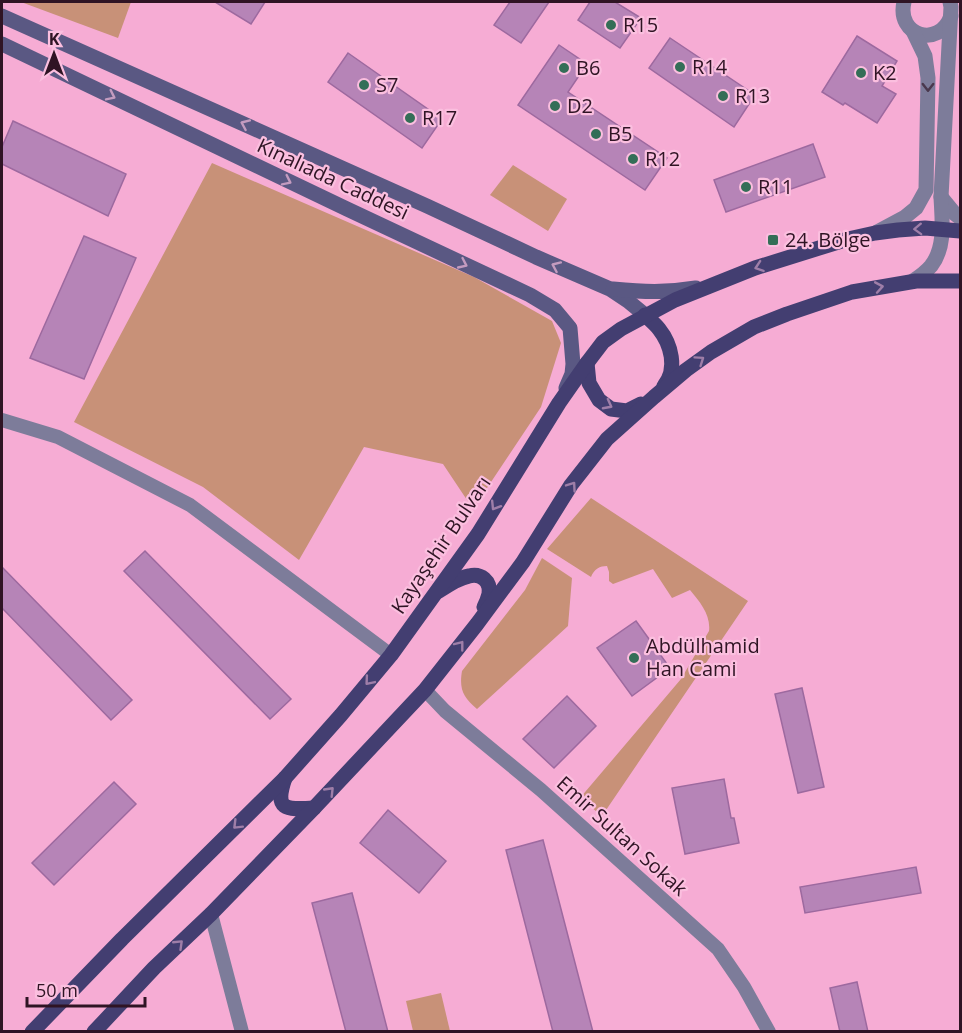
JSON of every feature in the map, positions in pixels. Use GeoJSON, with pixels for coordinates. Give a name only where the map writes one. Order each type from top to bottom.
{"type":"FeatureCollection","features":[{"type":"Feature","properties":{"kind":"main road","name":"Kınalıada Caddesi"},"geometry":{"type":"LineString","coordinates":[[2,16],[610,289],[645,315]]}},
{"type":"Feature","properties":{"kind":"main road","name":"Kınalıada Caddesi"},"geometry":{"type":"LineString","coordinates":[[2,44],[530,295],[555,310],[570,328],[587,363]]}},
{"type":"Feature","properties":{"kind":"main road","name":"Kayaşehir Bulvarı"},"geometry":{"type":"LineString","coordinates":[[32,1032],[122,939],[285,778],[391,655],[478,534],[559,403],[603,342],[645,315],[675,300],[755,268],[848,239],[875,233],[925,228],[960,231]]}},
{"type":"Feature","properties":{"kind":"main road"},"geometry":{"type":"LineString","coordinates":[[94,1032],[154,968],[211,914],[314,808],[425,690],[523,562],[578,476],[607,439],[654,397],[711,352],[754,327],[787,314],[852,292],[913,282],[960,281]]}},
{"type":"Feature","properties":{"kind":"main road"},"geometry":{"type":"LineString","coordinates":[[610,289],[670,292],[711,286]]}},
{"type":"Feature","properties":{"kind":"main road"},"geometry":{"type":"LineString","coordinates":[[587,363],[589,383],[599,400],[611,409],[627,411],[654,397],[668,381],[672,364],[670,352],[659,328],[645,315]]}},
{"type":"Feature","properties":{"kind":"main road"},"geometry":{"type":"LineString","coordinates":[[559,403],[572,374],[573,351],[570,328]]}},
{"type":"Feature","properties":{"kind":"main road"},"geometry":{"type":"LineString","coordinates":[[435,593],[459,579],[478,576],[485,579],[489,586],[489,595],[477,624]]}},
{"type":"Feature","properties":{"kind":"main road"},"geometry":{"type":"LineString","coordinates":[[285,778],[280,793],[280,799],[284,805],[296,809],[314,808]]}},
{"type":"Feature","properties":{"kind":"street"},"geometry":{"type":"LineString","coordinates":[[904,2],[902,11],[907,26],[913,31],[928,35],[943,29],[948,23],[951,6]]}},
{"type":"Feature","properties":{"kind":"street"},"geometry":{"type":"LineString","coordinates":[[913,282],[932,264],[939,249],[942,229],[941,197],[951,6]]}},
{"type":"Feature","properties":{"kind":"street"},"geometry":{"type":"LineString","coordinates":[[875,233],[916,208],[926,190],[928,78],[925,56],[913,31]]}},
{"type":"Feature","properties":{"kind":"street"},"geometry":{"type":"LineString","coordinates":[[941,197],[960,218]]}},
{"type":"Feature","properties":{"kind":"street"},"geometry":{"type":"LineString","coordinates":[[2,420],[58,437],[190,505],[391,655]]}},
{"type":"Feature","properties":{"kind":"street","name":"Emir Sultan Sokak"},"geometry":{"type":"LineString","coordinates":[[425,690],[445,711],[541,790],[718,949],[744,987],[769,1032]]}},
{"type":"Feature","properties":{"kind":"street"},"geometry":{"type":"LineString","coordinates":[[211,914],[242,1032]]}},
{"type":"Feature","properties":{"kind":"shaded area"},"geometry":{"type":"Polygon","coordinates":[[[21,2],[131,2],[118,38],[21,2]]]}},
{"type":"Feature","properties":{"kind":"shaded area"},"geometry":{"type":"Polygon","coordinates":[[[212,163],[474,277],[552,321],[561,343],[541,407],[473,509],[443,464],[364,447],[299,560],[203,487],[74,422],[212,163]]]}},
{"type":"Feature","properties":{"kind":"shaded area"},"geometry":{"type":"Polygon","coordinates":[[[513,165],[567,199],[548,231],[490,195],[513,165]]]}},
{"type":"Feature","properties":{"kind":"shaded area"},"geometry":{"type":"Polygon","coordinates":[[[591,498],[748,601],[602,816],[580,798],[681,679],[709,631],[709,625],[704,609],[690,590],[672,598],[653,569],[613,584],[609,581],[607,566],[598,568],[591,577],[547,549],[591,498]]]}},
{"type":"Feature","properties":{"kind":"shaded area"},"geometry":{"type":"Polygon","coordinates":[[[542,558],[572,578],[568,626],[477,709],[468,701],[463,692],[462,671],[525,590],[542,558]]]}},
{"type":"Feature","properties":{"kind":"shaded area"},"geometry":{"type":"Polygon","coordinates":[[[441,993],[450,1031],[413,1031],[406,1001],[441,993]]]}},
{"type":"Feature","properties":{"kind":"building"},"geometry":{"type":"Polygon","coordinates":[[[215,2],[265,2],[251,24],[215,2]]]}},
{"type":"Feature","properties":{"kind":"building"},"geometry":{"type":"Polygon","coordinates":[[[510,2],[549,2],[521,43],[494,25],[510,2]]]}},
{"type":"Feature","properties":{"kind":"building","name":"R15"},"geometry":{"type":"Polygon","coordinates":[[[590,2],[615,2],[641,18],[620,48],[578,20],[590,2]]]}},
{"type":"Feature","properties":{"kind":"building","name":"K2"},"geometry":{"type":"Polygon","coordinates":[[[857,36],[897,61],[882,86],[896,94],[877,123],[822,92],[857,36]]]}},
{"type":"Feature","properties":{"kind":"building"},"geometry":{"type":"Polygon","coordinates":[[[670,38],[755,95],[734,127],[649,68],[670,38]]]}},
{"type":"Feature","properties":{"kind":"building"},"geometry":{"type":"Polygon","coordinates":[[[559,45],[587,64],[568,92],[667,158],[645,190],[518,105],[559,45]]]}},
{"type":"Feature","properties":{"kind":"building"},"geometry":{"type":"Polygon","coordinates":[[[348,53],[442,119],[422,148],[328,82],[348,53]]]}},
{"type":"Feature","properties":{"kind":"building"},"geometry":{"type":"Polygon","coordinates":[[[13,121],[126,174],[108,216],[2,164],[2,147],[13,121]]]}},
{"type":"Feature","properties":{"kind":"building"},"geometry":{"type":"Polygon","coordinates":[[[813,144],[825,177],[726,212],[714,180],[813,144]]]}},
{"type":"Feature","properties":{"kind":"building"},"geometry":{"type":"Polygon","coordinates":[[[84,236],[136,258],[84,379],[30,358],[84,236]]]}},
{"type":"Feature","properties":{"kind":"building"},"geometry":{"type":"Polygon","coordinates":[[[145,551],[291,699],[270,719],[124,571],[145,551]]]}},
{"type":"Feature","properties":{"kind":"building"},"geometry":{"type":"Polygon","coordinates":[[[2,567],[132,700],[111,720],[2,608],[2,567]]]}},
{"type":"Feature","properties":{"kind":"building","name":"Abdülhamid Han Cami"},"geometry":{"type":"Polygon","coordinates":[[[636,621],[670,668],[632,696],[597,648],[636,621]]]}},
{"type":"Feature","properties":{"kind":"building"},"geometry":{"type":"Polygon","coordinates":[[[802,688],[824,787],[798,793],[775,694],[802,688]]]}},
{"type":"Feature","properties":{"kind":"building"},"geometry":{"type":"Polygon","coordinates":[[[567,696],[596,726],[554,768],[523,739],[567,696]]]}},
{"type":"Feature","properties":{"kind":"building"},"geometry":{"type":"Polygon","coordinates":[[[724,779],[731,818],[734,818],[739,843],[685,854],[672,788],[724,779]]]}},
{"type":"Feature","properties":{"kind":"building"},"geometry":{"type":"Polygon","coordinates":[[[114,782],[136,804],[54,885],[32,863],[114,782]]]}},
{"type":"Feature","properties":{"kind":"building"},"geometry":{"type":"Polygon","coordinates":[[[388,810],[446,861],[419,893],[360,843],[388,810]]]}},
{"type":"Feature","properties":{"kind":"building"},"geometry":{"type":"Polygon","coordinates":[[[543,840],[593,1032],[553,1032],[506,850],[543,840]]]}},
{"type":"Feature","properties":{"kind":"building"},"geometry":{"type":"Polygon","coordinates":[[[916,867],[921,893],[805,913],[800,887],[916,867]]]}},
{"type":"Feature","properties":{"kind":"building"},"geometry":{"type":"Polygon","coordinates":[[[352,893],[388,1032],[346,1032],[312,903],[352,893]]]}},
{"type":"Feature","properties":{"kind":"building"},"geometry":{"type":"Polygon","coordinates":[[[857,982],[868,1032],[840,1032],[830,988],[857,982]]]}},
{"type":"Feature","properties":{"kind":"place","name":"R15"},"geometry":{"type":"Point","coordinates":[611,25]}},
{"type":"Feature","properties":{"kind":"place","name":"R14"},"geometry":{"type":"Point","coordinates":[680,67]}},
{"type":"Feature","properties":{"kind":"place","name":"B6"},"geometry":{"type":"Point","coordinates":[564,68]}},
{"type":"Feature","properties":{"kind":"place","name":"K2"},"geometry":{"type":"Point","coordinates":[861,73]}},
{"type":"Feature","properties":{"kind":"place","name":"S7"},"geometry":{"type":"Point","coordinates":[364,85]}},
{"type":"Feature","properties":{"kind":"place","name":"R13"},"geometry":{"type":"Point","coordinates":[723,96]}},
{"type":"Feature","properties":{"kind":"place","name":"D2"},"geometry":{"type":"Point","coordinates":[555,106]}},
{"type":"Feature","properties":{"kind":"place","name":"R17"},"geometry":{"type":"Point","coordinates":[410,118]}},
{"type":"Feature","properties":{"kind":"place","name":"B5"},"geometry":{"type":"Point","coordinates":[596,134]}},
{"type":"Feature","properties":{"kind":"place","name":"R12"},"geometry":{"type":"Point","coordinates":[633,159]}},
{"type":"Feature","properties":{"kind":"place","name":"R11"},"geometry":{"type":"Point","coordinates":[746,187]}},
{"type":"Feature","properties":{"kind":"place","name":"24. Bölge"},"geometry":{"type":"Point","coordinates":[773,240]}},
{"type":"Feature","properties":{"kind":"place","name":"Abdülhamid Han Cami"},"geometry":{"type":"Point","coordinates":[634,658]}}]}
